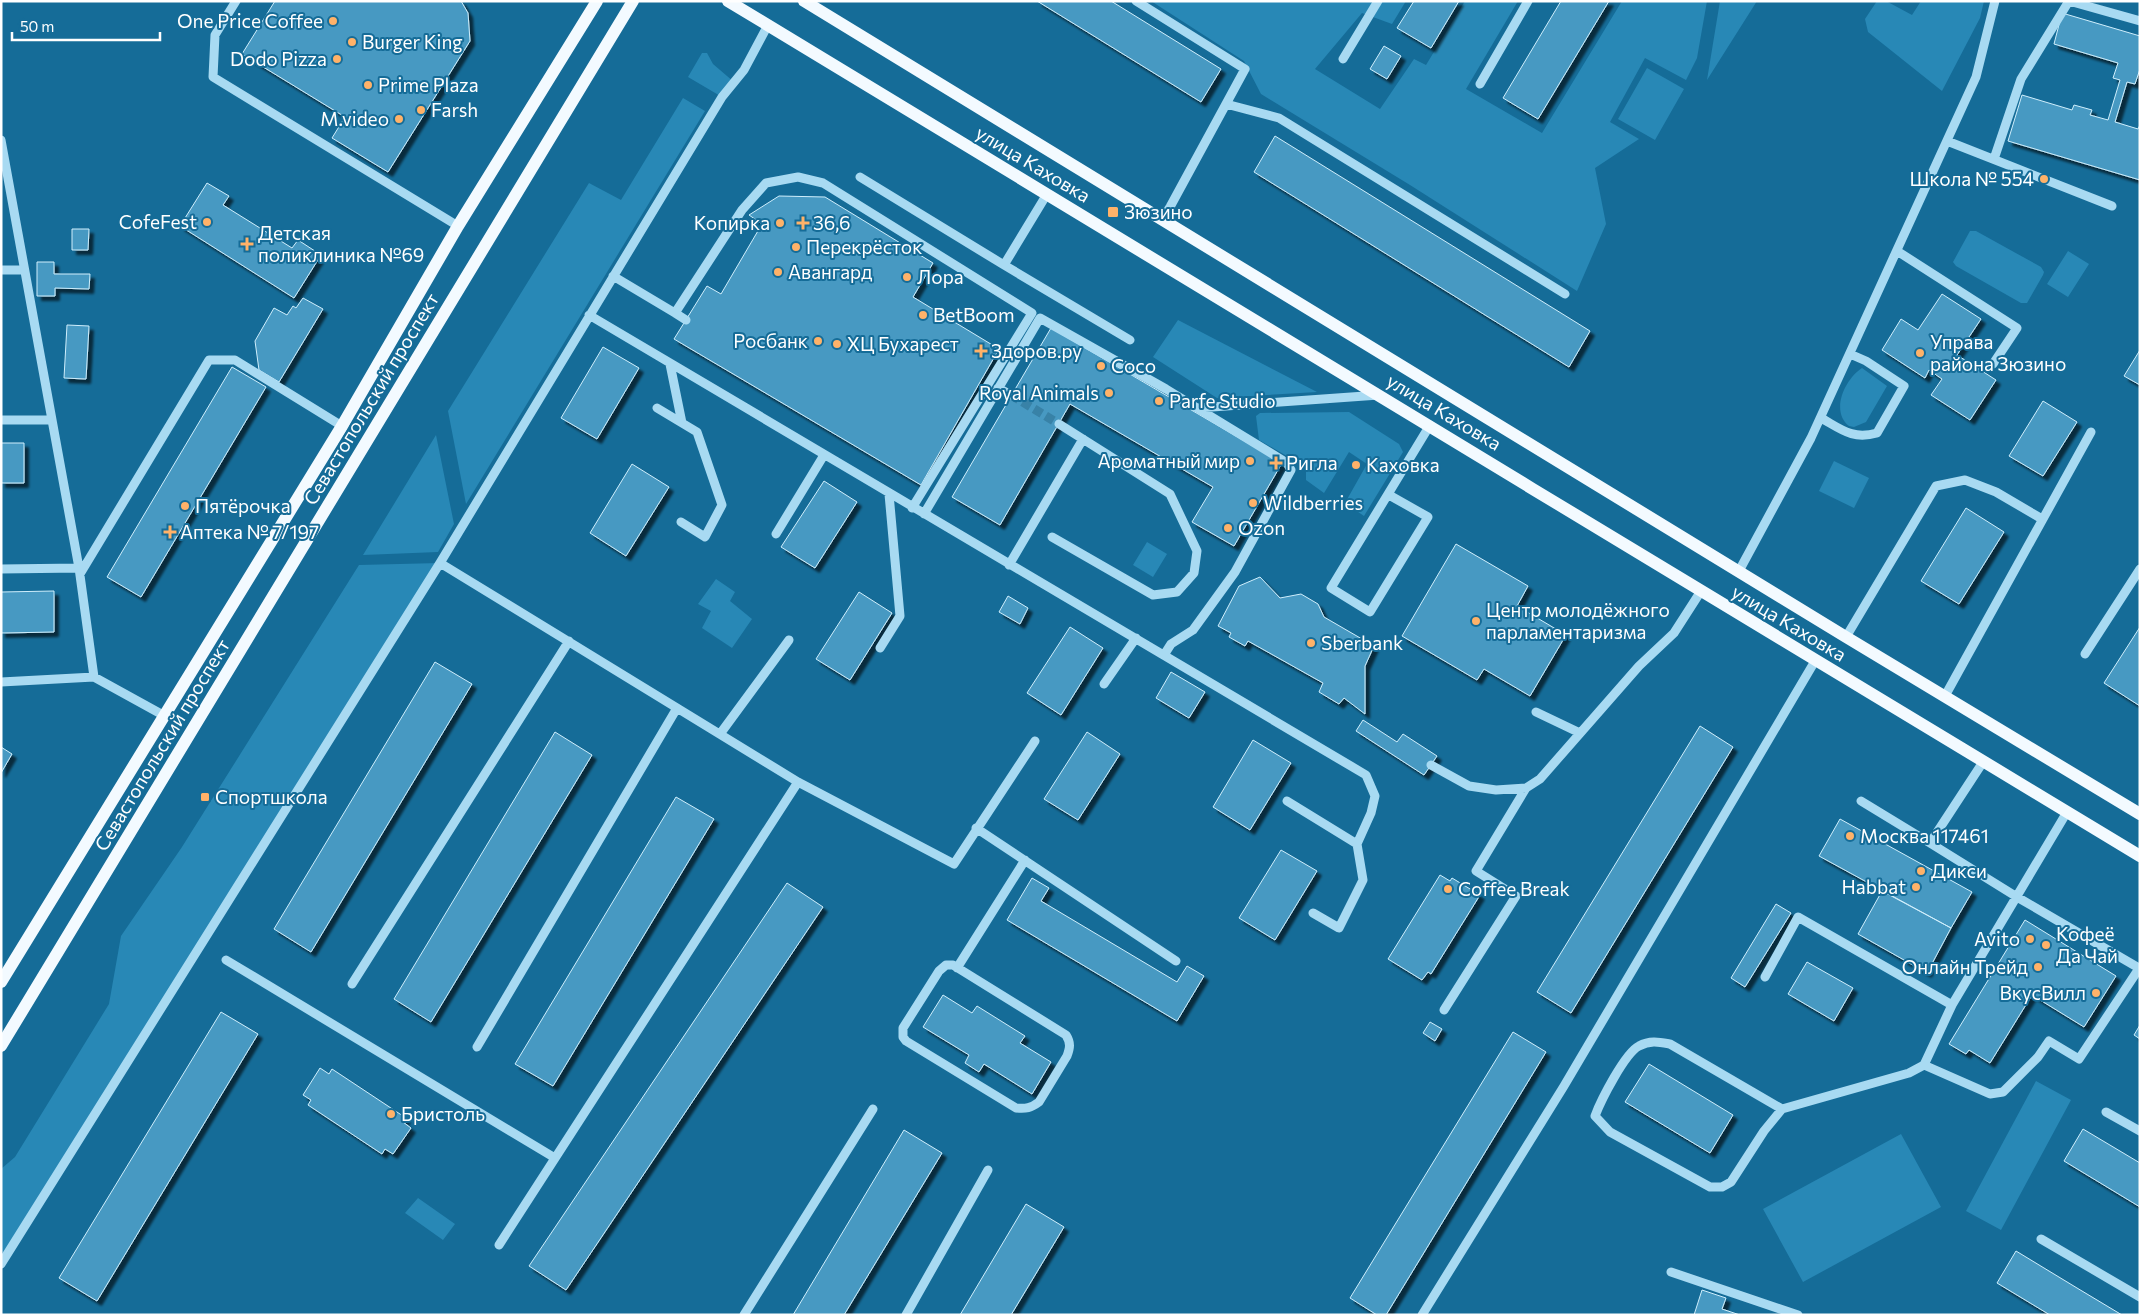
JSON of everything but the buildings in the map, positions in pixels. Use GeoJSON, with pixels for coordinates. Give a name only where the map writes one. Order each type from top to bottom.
{"type":"FeatureCollection","features":[{"type":"Feature","properties":{"kind":"main road","name":"Севастопольский проспект"},"geometry":{"type":"LineString","coordinates":[[1,982],[342,426],[458,226],[597,1]]}},
{"type":"Feature","properties":{"kind":"main road","name":"Севастопольский проспект"},"geometry":{"type":"LineString","coordinates":[[1,1046],[633,1]]}},
{"type":"Feature","properties":{"kind":"main road","name":"улица Каховка"},"geometry":{"type":"LineString","coordinates":[[728,1],[1381,395],[1815,662],[2140,856]]}},
{"type":"Feature","properties":{"kind":"main road","name":"улица Каховка"},"geometry":{"type":"LineString","coordinates":[[804,1],[1846,637],[2140,814]]}},
{"type":"Feature","properties":{"kind":"lane"},"geometry":{"type":"LineString","coordinates":[[236,1],[215,35],[213,77],[458,226]]}},
{"type":"Feature","properties":{"kind":"lane"},"geometry":{"type":"LineString","coordinates":[[1136,1],[1245,68],[1170,207],[1161,220]]}},
{"type":"Feature","properties":{"kind":"lane"},"geometry":{"type":"LineString","coordinates":[[1343,59],[1378,1]]}},
{"type":"Feature","properties":{"kind":"lane"},"geometry":{"type":"LineString","coordinates":[[1480,84],[1528,1]]}},
{"type":"Feature","properties":{"kind":"lane"},"geometry":{"type":"LineString","coordinates":[[1740,571],[1820,418],[1976,77],[1995,1]]}},
{"type":"Feature","properties":{"kind":"lane"},"geometry":{"type":"LineString","coordinates":[[1994,159],[2021,79],[2069,1],[2140,21]]}},
{"type":"Feature","properties":{"kind":"lane"},"geometry":{"type":"LineString","coordinates":[[1,1264],[440,563],[724,94],[744,70],[768,25]]}},
{"type":"Feature","properties":{"kind":"lane"},"geometry":{"type":"LineString","coordinates":[[1226,104],[1279,118],[1565,294]]}},
{"type":"Feature","properties":{"kind":"lane"},"geometry":{"type":"LineString","coordinates":[[1,140],[80,571],[94,677]]}},
{"type":"Feature","properties":{"kind":"lane"},"geometry":{"type":"LineString","coordinates":[[1947,140],[2112,206]]}},
{"type":"Feature","properties":{"kind":"lane"},"geometry":{"type":"LineString","coordinates":[[675,313],[742,210],[766,183],[798,177],[823,183],[1032,313],[912,508]]}},
{"type":"Feature","properties":{"kind":"lane"},"geometry":{"type":"LineString","coordinates":[[860,177],[1130,340]]}},
{"type":"Feature","properties":{"kind":"lane"},"geometry":{"type":"LineString","coordinates":[[1004,264],[1047,194]]}},
{"type":"Feature","properties":{"kind":"lane"},"geometry":{"type":"LineString","coordinates":[[1897,251],[2017,328],[1994,364]]}},
{"type":"Feature","properties":{"kind":"lane"},"geometry":{"type":"LineString","coordinates":[[1,270],[24,270]]}},
{"type":"Feature","properties":{"kind":"lane"},"geometry":{"type":"LineString","coordinates":[[613,276],[686,320]]}},
{"type":"Feature","properties":{"kind":"lane"},"geometry":{"type":"LineString","coordinates":[[589,316],[1366,775],[1375,796],[1371,813],[1357,844],[1363,880],[1339,928],[1314,913]]}},
{"type":"Feature","properties":{"kind":"lane"},"geometry":{"type":"LineString","coordinates":[[924,514],[1040,318],[1198,408],[1286,463],[1291,470],[1235,572],[1193,630],[1171,644],[1164,654]]}},
{"type":"Feature","properties":{"kind":"lane"},"geometry":{"type":"LineString","coordinates":[[1820,418],[1848,433],[1865,436],[1877,433],[1904,386],[1866,361],[1850,354]]}},
{"type":"Feature","properties":{"kind":"lane"},"geometry":{"type":"LineString","coordinates":[[80,571],[209,360],[235,360],[342,426]]}},
{"type":"Feature","properties":{"kind":"lane"},"geometry":{"type":"LineString","coordinates":[[670,364],[682,423]]}},
{"type":"Feature","properties":{"kind":"lane"},"geometry":{"type":"LineString","coordinates":[[998,388],[1011,395]]}},
{"type":"Feature","properties":{"kind":"lane"},"geometry":{"type":"LineString","coordinates":[[1198,408],[1381,395]]}},
{"type":"Feature","properties":{"kind":"lane"},"geometry":{"type":"LineString","coordinates":[[657,408],[697,432],[722,505],[705,537],[681,522]]}},
{"type":"Feature","properties":{"kind":"lane"},"geometry":{"type":"LineString","coordinates":[[1,420],[52,420]]}},
{"type":"Feature","properties":{"kind":"lane"},"geometry":{"type":"LineString","coordinates":[[1052,537],[1153,595],[1177,592],[1194,573],[1196,551],[1170,494],[1059,424]]}},
{"type":"Feature","properties":{"kind":"lane"},"geometry":{"type":"LineString","coordinates":[[1389,495],[1428,517],[1370,612],[1331,588],[1430,425]]}},
{"type":"Feature","properties":{"kind":"lane"},"geometry":{"type":"LineString","coordinates":[[1945,696],[2091,432]]}},
{"type":"Feature","properties":{"kind":"lane"},"geometry":{"type":"LineString","coordinates":[[1009,565],[1083,440]]}},
{"type":"Feature","properties":{"kind":"lane"},"geometry":{"type":"LineString","coordinates":[[776,534],[824,455]]}},
{"type":"Feature","properties":{"kind":"lane"},"geometry":{"type":"LineString","coordinates":[[1846,637],[1936,486],[1965,480],[1996,492],[2042,519]]}},
{"type":"Feature","properties":{"kind":"lane"},"geometry":{"type":"LineString","coordinates":[[880,648],[900,616],[889,494]]}},
{"type":"Feature","properties":{"kind":"lane"},"geometry":{"type":"LineString","coordinates":[[440,563],[798,782],[954,864],[1035,741]]}},
{"type":"Feature","properties":{"kind":"lane"},"geometry":{"type":"LineString","coordinates":[[1,569],[80,571]]}},
{"type":"Feature","properties":{"kind":"lane"},"geometry":{"type":"LineString","coordinates":[[2085,654],[2140,569]]}},
{"type":"Feature","properties":{"kind":"lane"},"geometry":{"type":"LineString","coordinates":[[1444,1010],[1516,896],[1476,871],[1526,788],[1540,778],[1639,666],[1674,632],[1701,591]]}},
{"type":"Feature","properties":{"kind":"lane"},"geometry":{"type":"LineString","coordinates":[[1104,684],[1136,638]]}},
{"type":"Feature","properties":{"kind":"lane"},"geometry":{"type":"LineString","coordinates":[[720,734],[789,640]]}},
{"type":"Feature","properties":{"kind":"lane"},"geometry":{"type":"LineString","coordinates":[[352,984],[569,641]]}},
{"type":"Feature","properties":{"kind":"lane"},"geometry":{"type":"LineString","coordinates":[[1422,1315],[1564,1086],[1815,662]]}},
{"type":"Feature","properties":{"kind":"lane"},"geometry":{"type":"LineString","coordinates":[[1,682],[94,677],[163,715]]}},
{"type":"Feature","properties":{"kind":"lane"},"geometry":{"type":"LineString","coordinates":[[477,1047],[677,708]]}},
{"type":"Feature","properties":{"kind":"lane"},"geometry":{"type":"LineString","coordinates":[[1536,712],[1580,734]]}},
{"type":"Feature","properties":{"kind":"lane"},"geometry":{"type":"LineString","coordinates":[[1930,843],[1983,762]]}},
{"type":"Feature","properties":{"kind":"lane"},"geometry":{"type":"LineString","coordinates":[[1431,765],[1469,786],[1496,790],[1526,788]]}},
{"type":"Feature","properties":{"kind":"lane"},"geometry":{"type":"LineString","coordinates":[[499,1244],[798,782]]}},
{"type":"Feature","properties":{"kind":"lane"},"geometry":{"type":"LineString","coordinates":[[1287,801],[1357,844]]}},
{"type":"Feature","properties":{"kind":"lane"},"geometry":{"type":"LineString","coordinates":[[1861,801],[2017,897],[2139,968],[2079,1059],[2049,1041],[2038,1057],[2003,1092],[1990,1094],[1924,1065]]}},
{"type":"Feature","properties":{"kind":"lane"},"geometry":{"type":"LineString","coordinates":[[1782,1109],[1670,1044],[1653,1041],[1638,1046],[1620,1069],[1595,1116],[1610,1132],[1710,1187],[1722,1187],[1731,1182],[1764,1131],[1782,1109],[1909,1073],[1924,1065],[1952,1005],[2066,812]]}},
{"type":"Feature","properties":{"kind":"lane"},"geometry":{"type":"LineString","coordinates":[[976,828],[1176,961]]}},
{"type":"Feature","properties":{"kind":"lane"},"geometry":{"type":"LineString","coordinates":[[957,968],[1024,860]]}},
{"type":"Feature","properties":{"kind":"lane"},"geometry":{"type":"LineString","coordinates":[[1765,976],[1798,917],[1952,1005]]}},
{"type":"Feature","properties":{"kind":"lane"},"geometry":{"type":"LineString","coordinates":[[226,960],[555,1158]]}},
{"type":"Feature","properties":{"kind":"lane"},"geometry":{"type":"LineString","coordinates":[[946,965],[953,965],[957,968],[1066,1035],[1070,1041],[1070,1049],[1067,1056],[1039,1102],[1032,1107],[1016,1108],[906,1041],[903,1037],[904,1028],[939,971],[946,965]]}},
{"type":"Feature","properties":{"kind":"lane"},"geometry":{"type":"LineString","coordinates":[[744,1315],[873,1109]]}},
{"type":"Feature","properties":{"kind":"lane"},"geometry":{"type":"LineString","coordinates":[[2106,1112],[2140,1131]]}},
{"type":"Feature","properties":{"kind":"lane"},"geometry":{"type":"LineString","coordinates":[[906,1315],[988,1170]]}},
{"type":"Feature","properties":{"kind":"lane"},"geometry":{"type":"LineString","coordinates":[[2041,1239],[2140,1298]]}},
{"type":"Feature","properties":{"kind":"lane"},"geometry":{"type":"LineString","coordinates":[[1671,1272],[1798,1315]]}},
{"type":"Feature","properties":{"kind":"shaded area"},"geometry":{"type":"Polygon","coordinates":[[[1151,1],[1406,1],[1392,24],[1362,13],[1315,69],[1380,109],[1414,59],[1426,65],[1465,1],[1518,1],[1466,89],[1542,133],[1622,1],[1707,1],[1697,58],[1686,80],[1645,58],[1610,122],[1639,139],[1595,168],[1606,224],[1577,291],[1410,185],[1261,94],[1244,61],[1151,1]]]}},
{"type":"Feature","properties":{"kind":"shaded area"},"geometry":{"type":"Polygon","coordinates":[[[1720,1],[1757,1],[1707,80],[1720,1]]]}},
{"type":"Feature","properties":{"kind":"shaded area"},"geometry":{"type":"Polygon","coordinates":[[[1877,1],[1886,1],[1912,15],[1921,1],[1984,1],[1980,18],[1942,91],[1868,32],[1865,19],[1877,1]]]}},
{"type":"Feature","properties":{"kind":"shaded area"},"geometry":{"type":"Polygon","coordinates":[[[702,53],[707,53],[713,64],[734,82],[722,97],[688,77],[702,53]]]}},
{"type":"Feature","properties":{"kind":"shaded area"},"geometry":{"type":"Polygon","coordinates":[[[1647,68],[1684,89],[1655,140],[1618,119],[1647,68]]]}},
{"type":"Feature","properties":{"kind":"shaded area"},"geometry":{"type":"Polygon","coordinates":[[[683,98],[705,111],[466,504],[448,411],[589,183],[621,200],[683,98]]]}},
{"type":"Feature","properties":{"kind":"shaded area"},"geometry":{"type":"Polygon","coordinates":[[[1970,231],[1976,231],[2041,267],[2044,272],[2043,275],[2027,303],[2021,303],[1956,266],[1953,262],[1970,231]]]}},
{"type":"Feature","properties":{"kind":"shaded area"},"geometry":{"type":"Polygon","coordinates":[[[2068,251],[2089,264],[2068,297],[2047,284],[2068,251]]]}},
{"type":"Feature","properties":{"kind":"shaded area"},"geometry":{"type":"Polygon","coordinates":[[[1178,320],[1317,392],[1217,398],[1153,357],[1178,320]]]}},
{"type":"Feature","properties":{"kind":"shaded area"},"geometry":{"type":"Polygon","coordinates":[[[1862,368],[1887,386],[1866,422],[1854,427],[1849,426],[1843,420],[1840,404],[1845,387],[1862,368]]]}},
{"type":"Feature","properties":{"kind":"shaded area"},"geometry":{"type":"Polygon","coordinates":[[[1349,412],[1399,444],[1403,452],[1364,516],[1345,503],[1367,464],[1349,452],[1324,493],[1306,480],[1306,467],[1259,440],[1256,416],[1260,413],[1349,412]]]}},
{"type":"Feature","properties":{"kind":"shaded area"},"geometry":{"type":"Polygon","coordinates":[[[436,435],[454,524],[438,552],[363,555],[436,435]]]}},
{"type":"Feature","properties":{"kind":"shaded area"},"geometry":{"type":"Polygon","coordinates":[[[1834,461],[1869,478],[1854,508],[1819,491],[1834,461]]]}},
{"type":"Feature","properties":{"kind":"shaded area"},"geometry":{"type":"Polygon","coordinates":[[[1147,542],[1167,554],[1153,577],[1133,565],[1147,542]]]}},
{"type":"Feature","properties":{"kind":"shaded area"},"geometry":{"type":"Polygon","coordinates":[[[440,563],[1,1264],[1,1169],[15,1157],[109,1004],[121,936],[182,847],[359,565],[440,563]]]}},
{"type":"Feature","properties":{"kind":"shaded area"},"geometry":{"type":"Polygon","coordinates":[[[716,579],[735,592],[730,601],[752,619],[732,648],[702,628],[711,611],[698,604],[716,579]]]}},
{"type":"Feature","properties":{"kind":"shaded area"},"geometry":{"type":"Polygon","coordinates":[[[2036,1081],[2071,1100],[2001,1230],[1966,1211],[2036,1081]]]}},
{"type":"Feature","properties":{"kind":"shaded area"},"geometry":{"type":"Polygon","coordinates":[[[1901,1134],[1941,1207],[1803,1282],[1763,1209],[1901,1134]]]}},
{"type":"Feature","properties":{"kind":"shaded area"},"geometry":{"type":"Polygon","coordinates":[[[418,1198],[455,1224],[443,1240],[405,1213],[418,1198]]]}},
{"type":"Feature","properties":{"kind":"tunnel"},"geometry":{"type":"LineString","coordinates":[[1011,395],[1059,424]]}},
{"type":"Feature","properties":{"kind":"place","name":"One Price Coffee"},"geometry":{"type":"Point","coordinates":[333,21]}},
{"type":"Feature","properties":{"kind":"place","name":"Burger King"},"geometry":{"type":"Point","coordinates":[352,42]}},
{"type":"Feature","properties":{"kind":"place","name":"Dodo Pizza"},"geometry":{"type":"Point","coordinates":[337,59]}},
{"type":"Feature","properties":{"kind":"place","name":"Prime Plaza"},"geometry":{"type":"Point","coordinates":[368,85]}},
{"type":"Feature","properties":{"kind":"place","name":"Farsh"},"geometry":{"type":"Point","coordinates":[421,110]}},
{"type":"Feature","properties":{"kind":"place","name":"M.video"},"geometry":{"type":"Point","coordinates":[399,119]}},
{"type":"Feature","properties":{"kind":"place","name":"Школа № 554"},"geometry":{"type":"Point","coordinates":[2044,179]}},
{"type":"Feature","properties":{"kind":"place","name":"Зюзино"},"geometry":{"type":"Point","coordinates":[1113,212]}},
{"type":"Feature","properties":{"kind":"place","name":"CofeFest"},"geometry":{"type":"Point","coordinates":[207,222]}},
{"type":"Feature","properties":{"kind":"place","name":"Копирка"},"geometry":{"type":"Point","coordinates":[780,223]}},
{"type":"Feature","properties":{"kind":"place","name":"36,6"},"geometry":{"type":"Point","coordinates":[803,223]}},
{"type":"Feature","properties":{"kind":"place","name":"Детская поликлиника №69"},"geometry":{"type":"Point","coordinates":[247,244]}},
{"type":"Feature","properties":{"kind":"place","name":"Перекрёсток"},"geometry":{"type":"Point","coordinates":[796,247]}},
{"type":"Feature","properties":{"kind":"place","name":"Авангард"},"geometry":{"type":"Point","coordinates":[778,272]}},
{"type":"Feature","properties":{"kind":"place","name":"Лора"},"geometry":{"type":"Point","coordinates":[907,277]}},
{"type":"Feature","properties":{"kind":"place","name":"BetBoom"},"geometry":{"type":"Point","coordinates":[923,315]}},
{"type":"Feature","properties":{"kind":"place","name":"Росбанк"},"geometry":{"type":"Point","coordinates":[818,341]}},
{"type":"Feature","properties":{"kind":"place","name":"ХЦ Бухарест"},"geometry":{"type":"Point","coordinates":[837,344]}},
{"type":"Feature","properties":{"kind":"place","name":"Здоров.ру"},"geometry":{"type":"Point","coordinates":[981,351]}},
{"type":"Feature","properties":{"kind":"place","name":"Управа района Зюзино"},"geometry":{"type":"Point","coordinates":[1920,353]}},
{"type":"Feature","properties":{"kind":"place","name":"Coco"},"geometry":{"type":"Point","coordinates":[1101,366]}},
{"type":"Feature","properties":{"kind":"place","name":"Royal Animals"},"geometry":{"type":"Point","coordinates":[1109,393]}},
{"type":"Feature","properties":{"kind":"place","name":"Parfe Studio"},"geometry":{"type":"Point","coordinates":[1159,401]}},
{"type":"Feature","properties":{"kind":"place","name":"Ароматный мир"},"geometry":{"type":"Point","coordinates":[1250,461]}},
{"type":"Feature","properties":{"kind":"place","name":"Ригла"},"geometry":{"type":"Point","coordinates":[1276,463]}},
{"type":"Feature","properties":{"kind":"place","name":"Каховка"},"geometry":{"type":"Point","coordinates":[1356,465]}},
{"type":"Feature","properties":{"kind":"place","name":"Wildberries"},"geometry":{"type":"Point","coordinates":[1253,503]}},
{"type":"Feature","properties":{"kind":"place","name":"Пятёрочка"},"geometry":{"type":"Point","coordinates":[185,506]}},
{"type":"Feature","properties":{"kind":"place","name":"Ozon"},"geometry":{"type":"Point","coordinates":[1228,528]}},
{"type":"Feature","properties":{"kind":"place","name":"Аптека № 7/197"},"geometry":{"type":"Point","coordinates":[170,532]}},
{"type":"Feature","properties":{"kind":"place","name":"Центр молодёжного парламентаризма"},"geometry":{"type":"Point","coordinates":[1476,621]}},
{"type":"Feature","properties":{"kind":"place","name":"Sberbank"},"geometry":{"type":"Point","coordinates":[1311,643]}},
{"type":"Feature","properties":{"kind":"place","name":"Спортшкола"},"geometry":{"type":"Point","coordinates":[205,797]}},
{"type":"Feature","properties":{"kind":"place","name":"Москва 117461"},"geometry":{"type":"Point","coordinates":[1850,836]}},
{"type":"Feature","properties":{"kind":"place","name":"Дикси"},"geometry":{"type":"Point","coordinates":[1921,871]}},
{"type":"Feature","properties":{"kind":"place","name":"Habbat"},"geometry":{"type":"Point","coordinates":[1916,887]}},
{"type":"Feature","properties":{"kind":"place","name":"Coffee Break"},"geometry":{"type":"Point","coordinates":[1448,889]}},
{"type":"Feature","properties":{"kind":"place","name":"Avito"},"geometry":{"type":"Point","coordinates":[2030,939]}},
{"type":"Feature","properties":{"kind":"place","name":"Кофеё Да Чай"},"geometry":{"type":"Point","coordinates":[2046,945]}},
{"type":"Feature","properties":{"kind":"place","name":"Онлайн Трейд"},"geometry":{"type":"Point","coordinates":[2038,967]}},
{"type":"Feature","properties":{"kind":"place","name":"ВкусВилл"},"geometry":{"type":"Point","coordinates":[2096,993]}},
{"type":"Feature","properties":{"kind":"place","name":"Бристоль"},"geometry":{"type":"Point","coordinates":[391,1114]}}]}
